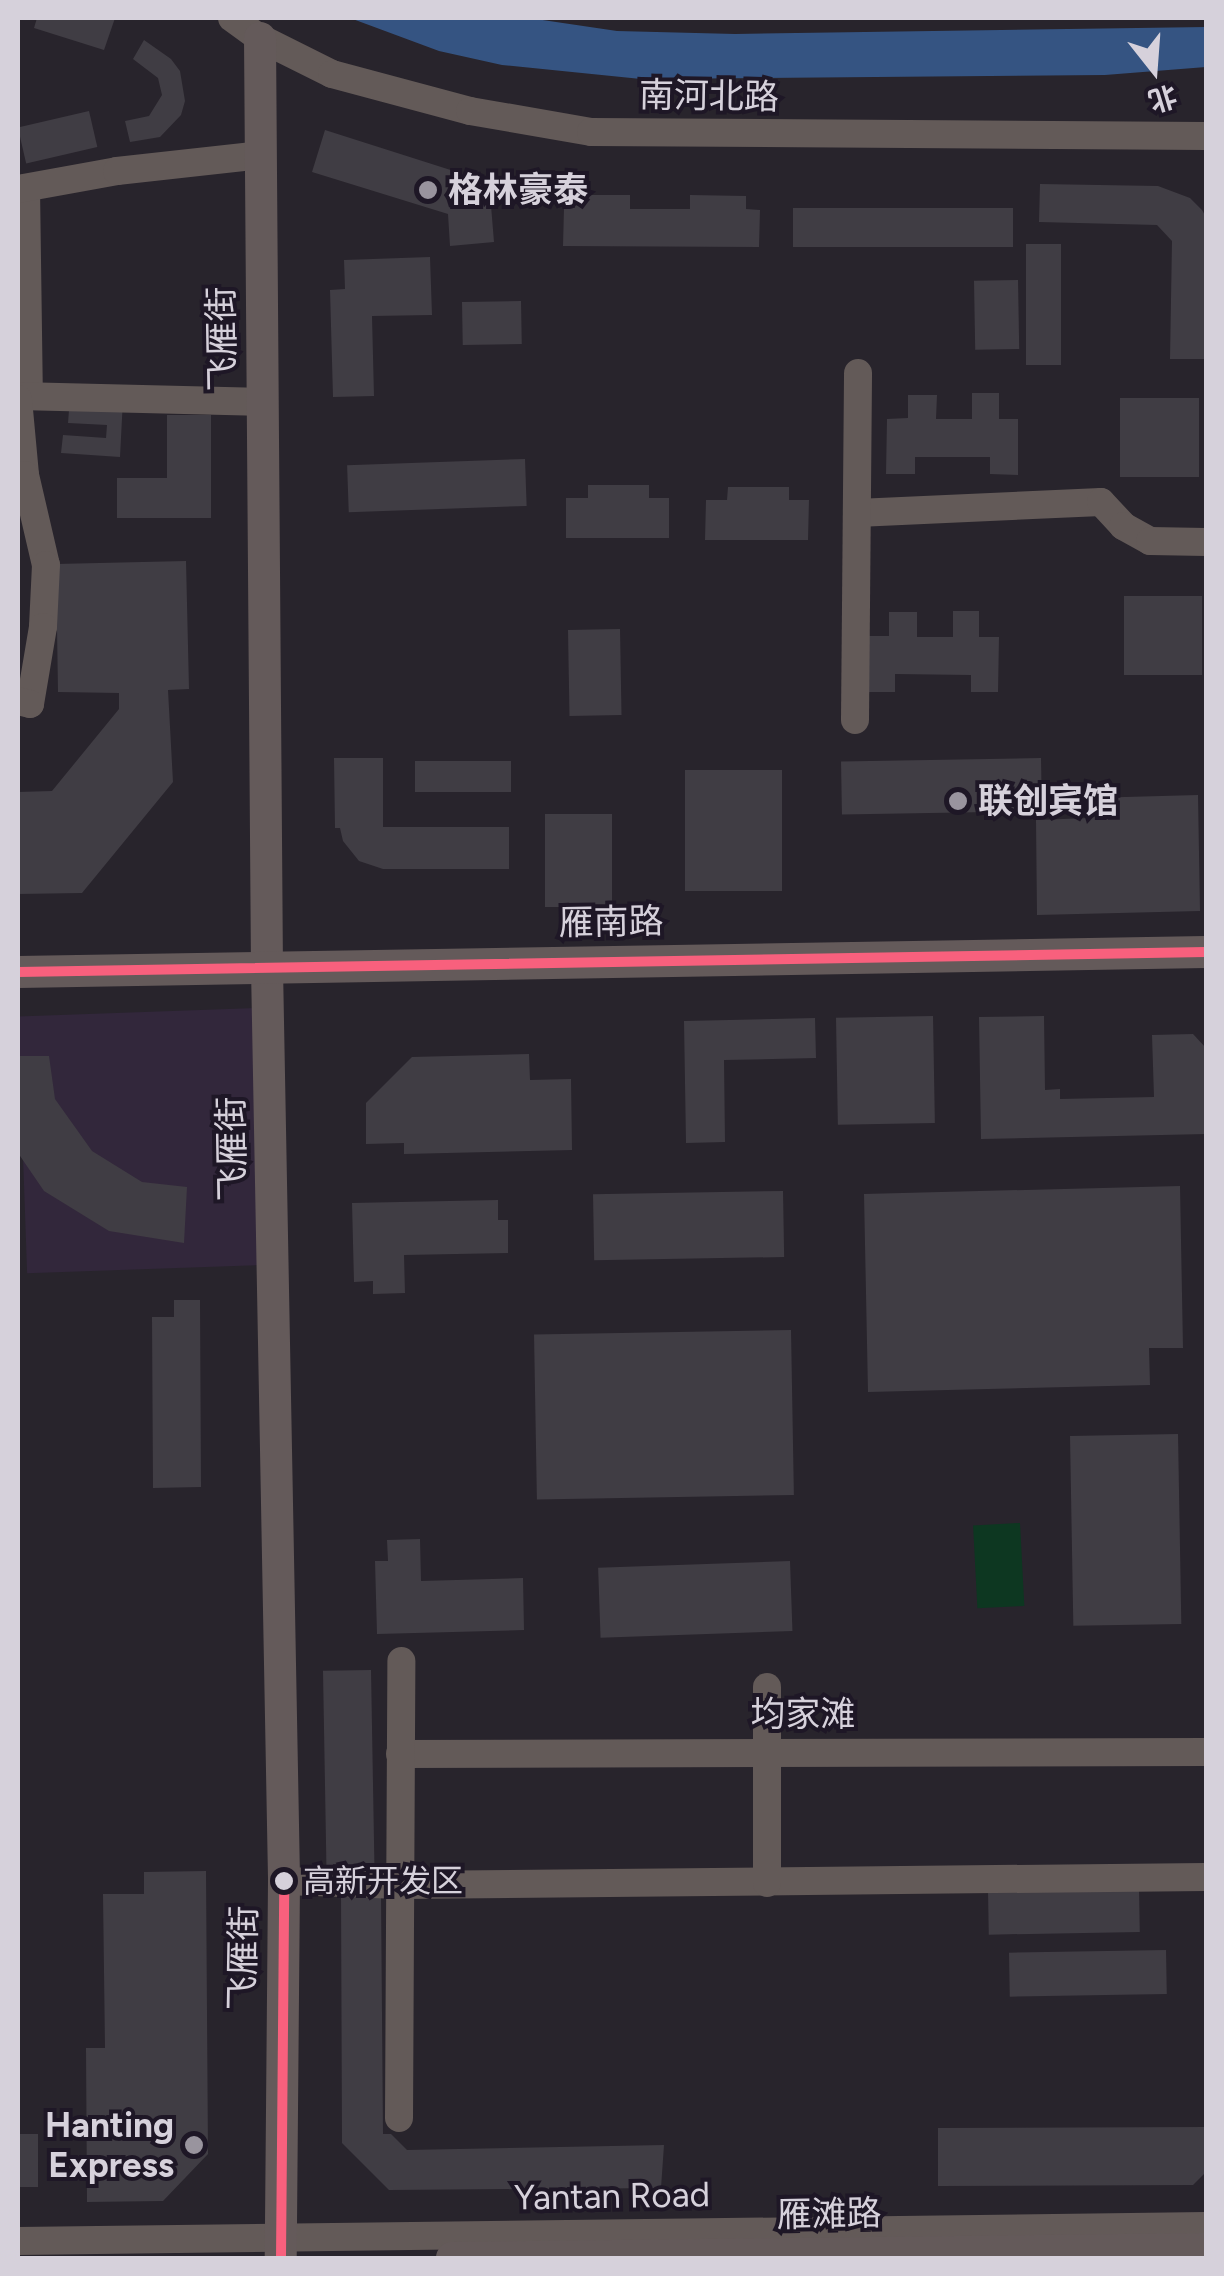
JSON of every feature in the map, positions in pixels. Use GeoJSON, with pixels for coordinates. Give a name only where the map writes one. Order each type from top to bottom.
{"type":"FeatureCollection","features":[{"type":"Feature","properties":{"kind":"main road","name":"飞雁街"},"geometry":{"type":"LineString","coordinates":[[260,38],[267,968],[284,1881],[280,2248]]}},
{"type":"Feature","properties":{"kind":"main road","name":"雁南路"},"geometry":{"type":"LineString","coordinates":[[18,972],[1206,952]]}},
{"type":"Feature","properties":{"kind":"main road","name":"雁滩路"},"geometry":{"type":"LineString","coordinates":[[452,2258],[1206,2249]]}},
{"type":"Feature","properties":{"kind":"street","name":"南河北路"},"geometry":{"type":"LineString","coordinates":[[232,18],[260,38],[332,74],[470,112],[591,132],[1206,136]]}},
{"type":"Feature","properties":{"kind":"street"},"geometry":{"type":"LineString","coordinates":[[18,702],[30,704],[44,627],[46,566],[25,475],[21,396],[22,188],[116,171],[260,156]]}},
{"type":"Feature","properties":{"kind":"street"},"geometry":{"type":"LineString","coordinates":[[855,720],[858,374]]}},
{"type":"Feature","properties":{"kind":"street"},"geometry":{"type":"LineString","coordinates":[[21,396],[263,402]]}},
{"type":"Feature","properties":{"kind":"street"},"geometry":{"type":"LineString","coordinates":[[857,513],[1101,502],[1123,526],[1150,541],[1206,542]]}},
{"type":"Feature","properties":{"kind":"street"},"geometry":{"type":"LineString","coordinates":[[399,2118],[400,1662]]}},
{"type":"Feature","properties":{"kind":"street"},"geometry":{"type":"LineString","coordinates":[[767,1883],[768,1687]]}},
{"type":"Feature","properties":{"kind":"street","name":"均家滩"},"geometry":{"type":"LineString","coordinates":[[400,1754],[1206,1752]]}},
{"type":"Feature","properties":{"kind":"street"},"geometry":{"type":"LineString","coordinates":[[284,1881],[401,1885],[1206,1877]]}},
{"type":"Feature","properties":{"kind":"street","name":"Yantan Road"},"geometry":{"type":"LineString","coordinates":[[18,2241],[280,2248],[1206,2226]]}},
{"type":"Feature","properties":{"kind":"shaded area"},"geometry":{"type":"Polygon","coordinates":[[[259,1008],[268,1265],[27,1273],[18,1016],[259,1008]]]}},
{"type":"Feature","properties":{"kind":"green space"},"geometry":{"type":"Polygon","coordinates":[[[1020,1523],[1024,1606],[977,1608],[973,1525],[1020,1523]]]}},
{"type":"Feature","properties":{"kind":"water"},"geometry":{"type":"Polygon","coordinates":[[[350,18],[529,18],[617,31],[735,34],[1206,27],[1206,67],[1105,75],[641,79],[502,65],[439,51],[350,18]]]}},
{"type":"Feature","properties":{"kind":"building"},"geometry":{"type":"Polygon","coordinates":[[[37,18],[115,18],[104,50],[34,28],[37,18]]]}},
{"type":"Feature","properties":{"kind":"building"},"geometry":{"type":"Polygon","coordinates":[[[144,40],[171,59],[180,71],[185,101],[181,115],[160,137],[130,142],[125,121],[149,116],[162,95],[158,78],[133,59],[144,40]]]}},
{"type":"Feature","properties":{"kind":"building"},"geometry":{"type":"Polygon","coordinates":[[[89,111],[97,147],[26,163],[18,127],[89,111]]]}},
{"type":"Feature","properties":{"kind":"building","name":"格林豪泰"},"geometry":{"type":"Polygon","coordinates":[[[325,130],[482,180],[490,193],[494,242],[450,246],[448,214],[312,172],[325,130]]]}},
{"type":"Feature","properties":{"kind":"building"},"geometry":{"type":"Polygon","coordinates":[[[1040,184],[1158,186],[1190,198],[1202,210],[1206,217],[1206,359],[1170,359],[1172,241],[1157,225],[1039,222],[1040,184]]]}},
{"type":"Feature","properties":{"kind":"building"},"geometry":{"type":"Polygon","coordinates":[[[575,195],[630,195],[630,209],[690,209],[690,195],[746,196],[746,209],[760,210],[759,247],[563,246],[564,208],[575,208],[575,195]]]}},
{"type":"Feature","properties":{"kind":"building"},"geometry":{"type":"Polygon","coordinates":[[[793,208],[1013,208],[1013,247],[793,247],[793,208]]]}},
{"type":"Feature","properties":{"kind":"building"},"geometry":{"type":"Polygon","coordinates":[[[1026,244],[1061,244],[1061,365],[1026,365],[1026,244]]]}},
{"type":"Feature","properties":{"kind":"building"},"geometry":{"type":"Polygon","coordinates":[[[430,257],[432,315],[372,316],[374,396],[333,397],[330,290],[345,289],[344,260],[430,257]]]}},
{"type":"Feature","properties":{"kind":"building"},"geometry":{"type":"Polygon","coordinates":[[[1018,280],[1019,349],[975,350],[974,281],[1018,280]]]}},
{"type":"Feature","properties":{"kind":"building"},"geometry":{"type":"Polygon","coordinates":[[[521,301],[522,344],[463,345],[462,302],[521,301]]]}},
{"type":"Feature","properties":{"kind":"building"},"geometry":{"type":"Polygon","coordinates":[[[972,393],[999,393],[999,419],[1018,419],[1018,475],[990,474],[990,457],[915,457],[915,474],[886,474],[887,419],[908,418],[908,395],[937,395],[936,419],[972,419],[972,393]]]}},
{"type":"Feature","properties":{"kind":"building"},"geometry":{"type":"Polygon","coordinates":[[[70,397],[123,399],[120,457],[61,453],[63,435],[106,438],[107,425],[68,423],[70,397]]]}},
{"type":"Feature","properties":{"kind":"building"},"geometry":{"type":"Polygon","coordinates":[[[1120,398],[1199,398],[1199,477],[1120,477],[1120,398]]]}},
{"type":"Feature","properties":{"kind":"building"},"geometry":{"type":"Polygon","coordinates":[[[167,415],[211,415],[211,518],[117,518],[117,478],[167,478],[167,415]]]}},
{"type":"Feature","properties":{"kind":"building"},"geometry":{"type":"Polygon","coordinates":[[[525,459],[527,506],[349,512],[347,465],[525,459]]]}},
{"type":"Feature","properties":{"kind":"building"},"geometry":{"type":"Polygon","coordinates":[[[588,485],[649,485],[649,498],[669,498],[669,538],[566,538],[566,498],[588,498],[588,485]]]}},
{"type":"Feature","properties":{"kind":"building"},"geometry":{"type":"Polygon","coordinates":[[[728,487],[789,487],[789,500],[809,500],[808,540],[705,540],[706,500],[727,500],[728,487]]]}},
{"type":"Feature","properties":{"kind":"building"},"geometry":{"type":"Polygon","coordinates":[[[186,561],[189,689],[168,690],[173,782],[82,893],[18,894],[18,792],[52,791],[119,709],[119,693],[58,692],[56,564],[186,561]]]}},
{"type":"Feature","properties":{"kind":"building"},"geometry":{"type":"Polygon","coordinates":[[[1124,596],[1202,596],[1202,675],[1124,675],[1124,596]]]}},
{"type":"Feature","properties":{"kind":"building"},"geometry":{"type":"Polygon","coordinates":[[[953,611],[979,611],[979,637],[999,637],[998,692],[971,692],[971,675],[895,674],[895,692],[867,692],[867,636],[889,636],[889,612],[917,612],[917,637],[953,637],[953,611]]]}},
{"type":"Feature","properties":{"kind":"building"},"geometry":{"type":"Polygon","coordinates":[[[620,629],[622,715],[570,716],[568,630],[620,629]]]}},
{"type":"Feature","properties":{"kind":"building"},"geometry":{"type":"Polygon","coordinates":[[[334,758],[383,758],[383,827],[509,827],[509,869],[383,869],[359,861],[343,841],[340,828],[335,828],[334,758]]]}},
{"type":"Feature","properties":{"kind":"building"},"geometry":{"type":"Polygon","coordinates":[[[1041,758],[1042,811],[842,814],[841,761],[1041,758]]]}},
{"type":"Feature","properties":{"kind":"building"},"geometry":{"type":"Polygon","coordinates":[[[415,761],[511,761],[511,792],[415,792],[415,761]]]}},
{"type":"Feature","properties":{"kind":"building"},"geometry":{"type":"Polygon","coordinates":[[[685,770],[782,770],[782,891],[685,891],[685,770]]]}},
{"type":"Feature","properties":{"kind":"building"},"geometry":{"type":"Polygon","coordinates":[[[1198,795],[1200,911],[1037,915],[1036,820],[1090,818],[1089,798],[1198,795]]]}},
{"type":"Feature","properties":{"kind":"building"},"geometry":{"type":"Polygon","coordinates":[[[545,814],[612,814],[612,907],[545,907],[545,814]]]}},
{"type":"Feature","properties":{"kind":"building"},"geometry":{"type":"Polygon","coordinates":[[[933,1016],[935,1123],[838,1125],[836,1018],[933,1016]]]}},
{"type":"Feature","properties":{"kind":"building"},"geometry":{"type":"Polygon","coordinates":[[[1044,1016],[1045,1090],[1060,1089],[1060,1099],[1154,1097],[1152,1035],[1193,1034],[1206,1048],[1206,1134],[981,1139],[979,1017],[1044,1016]]]}},
{"type":"Feature","properties":{"kind":"building"},"geometry":{"type":"Polygon","coordinates":[[[815,1018],[816,1058],[724,1060],[725,1142],[686,1143],[684,1021],[815,1018]]]}},
{"type":"Feature","properties":{"kind":"building"},"geometry":{"type":"Polygon","coordinates":[[[529,1054],[530,1080],[571,1079],[572,1150],[404,1154],[404,1143],[366,1144],[366,1103],[412,1057],[529,1054]]]}},
{"type":"Feature","properties":{"kind":"building"},"geometry":{"type":"Polygon","coordinates":[[[18,1056],[49,1056],[55,1099],[92,1151],[142,1182],[187,1187],[184,1243],[109,1231],[44,1191],[18,1153],[18,1056]]]}},
{"type":"Feature","properties":{"kind":"building"},"geometry":{"type":"Polygon","coordinates":[[[1180,1186],[1183,1348],[1149,1348],[1150,1385],[868,1392],[864,1194],[1180,1186]]]}},
{"type":"Feature","properties":{"kind":"building"},"geometry":{"type":"Polygon","coordinates":[[[783,1191],[784,1257],[594,1260],[593,1194],[783,1191]]]}},
{"type":"Feature","properties":{"kind":"building"},"geometry":{"type":"Polygon","coordinates":[[[498,1200],[498,1220],[508,1220],[508,1253],[404,1255],[405,1293],[373,1294],[373,1281],[354,1282],[352,1203],[498,1200]]]}},
{"type":"Feature","properties":{"kind":"building"},"geometry":{"type":"Polygon","coordinates":[[[174,1300],[200,1300],[201,1487],[153,1488],[152,1317],[174,1317],[174,1300]]]}},
{"type":"Feature","properties":{"kind":"building"},"geometry":{"type":"Polygon","coordinates":[[[791,1330],[794,1495],[537,1499],[534,1334],[791,1330]]]}},
{"type":"Feature","properties":{"kind":"building"},"geometry":{"type":"Polygon","coordinates":[[[1178,1434],[1181,1624],[1073,1626],[1070,1436],[1178,1434]]]}},
{"type":"Feature","properties":{"kind":"building"},"geometry":{"type":"Polygon","coordinates":[[[420,1539],[421,1581],[523,1578],[524,1630],[377,1634],[375,1561],[388,1561],[387,1540],[420,1539]]]}},
{"type":"Feature","properties":{"kind":"building"},"geometry":{"type":"Polygon","coordinates":[[[790,1561],[792,1631],[601,1638],[598,1568],[790,1561]]]}},
{"type":"Feature","properties":{"kind":"building"},"geometry":{"type":"Polygon","coordinates":[[[371,1670],[375,1874],[327,1875],[323,1671],[371,1670]]]}},
{"type":"Feature","properties":{"kind":"building"},"geometry":{"type":"Polygon","coordinates":[[[206,1871],[208,2154],[163,2201],[87,2202],[86,2048],[105,2048],[103,1894],[144,1894],[144,1872],[206,1871]]]}},
{"type":"Feature","properties":{"kind":"building"},"geometry":{"type":"Polygon","coordinates":[[[1139,1888],[1140,1932],[989,1935],[988,1891],[1139,1888]]]}},
{"type":"Feature","properties":{"kind":"building"},"geometry":{"type":"Polygon","coordinates":[[[341,1893],[381,1894],[383,2134],[391,2134],[407,2150],[664,2145],[661,2188],[389,2190],[342,2143],[341,1893]]]}},
{"type":"Feature","properties":{"kind":"building"},"geometry":{"type":"Polygon","coordinates":[[[1166,1950],[1167,1994],[1010,1997],[1009,1953],[1166,1950]]]}},
{"type":"Feature","properties":{"kind":"building"},"geometry":{"type":"Polygon","coordinates":[[[1206,2127],[1206,2172],[1193,2185],[938,2186],[938,2128],[1206,2127]]]}},
{"type":"Feature","properties":{"kind":"building"},"geometry":{"type":"Polygon","coordinates":[[[18,2134],[38,2134],[38,2187],[18,2187],[18,2134]]]}},
{"type":"Feature","properties":{"kind":"transit line"},"geometry":{"type":"LineString","coordinates":[[18,972],[1206,952]]}},
{"type":"Feature","properties":{"kind":"transit line"},"geometry":{"type":"LineString","coordinates":[[281,2258],[284,1881]]}},
{"type":"Feature","properties":{"kind":"place","name":"格林豪泰"},"geometry":{"type":"Point","coordinates":[428,190]}},
{"type":"Feature","properties":{"kind":"place","name":"联创宾馆"},"geometry":{"type":"Point","coordinates":[958,801]}},
{"type":"Feature","properties":{"kind":"place","name":"高新开发区"},"geometry":{"type":"Point","coordinates":[284,1881]}},
{"type":"Feature","properties":{"kind":"place","name":"Hanting Express"},"geometry":{"type":"Point","coordinates":[194,2145]}}]}
